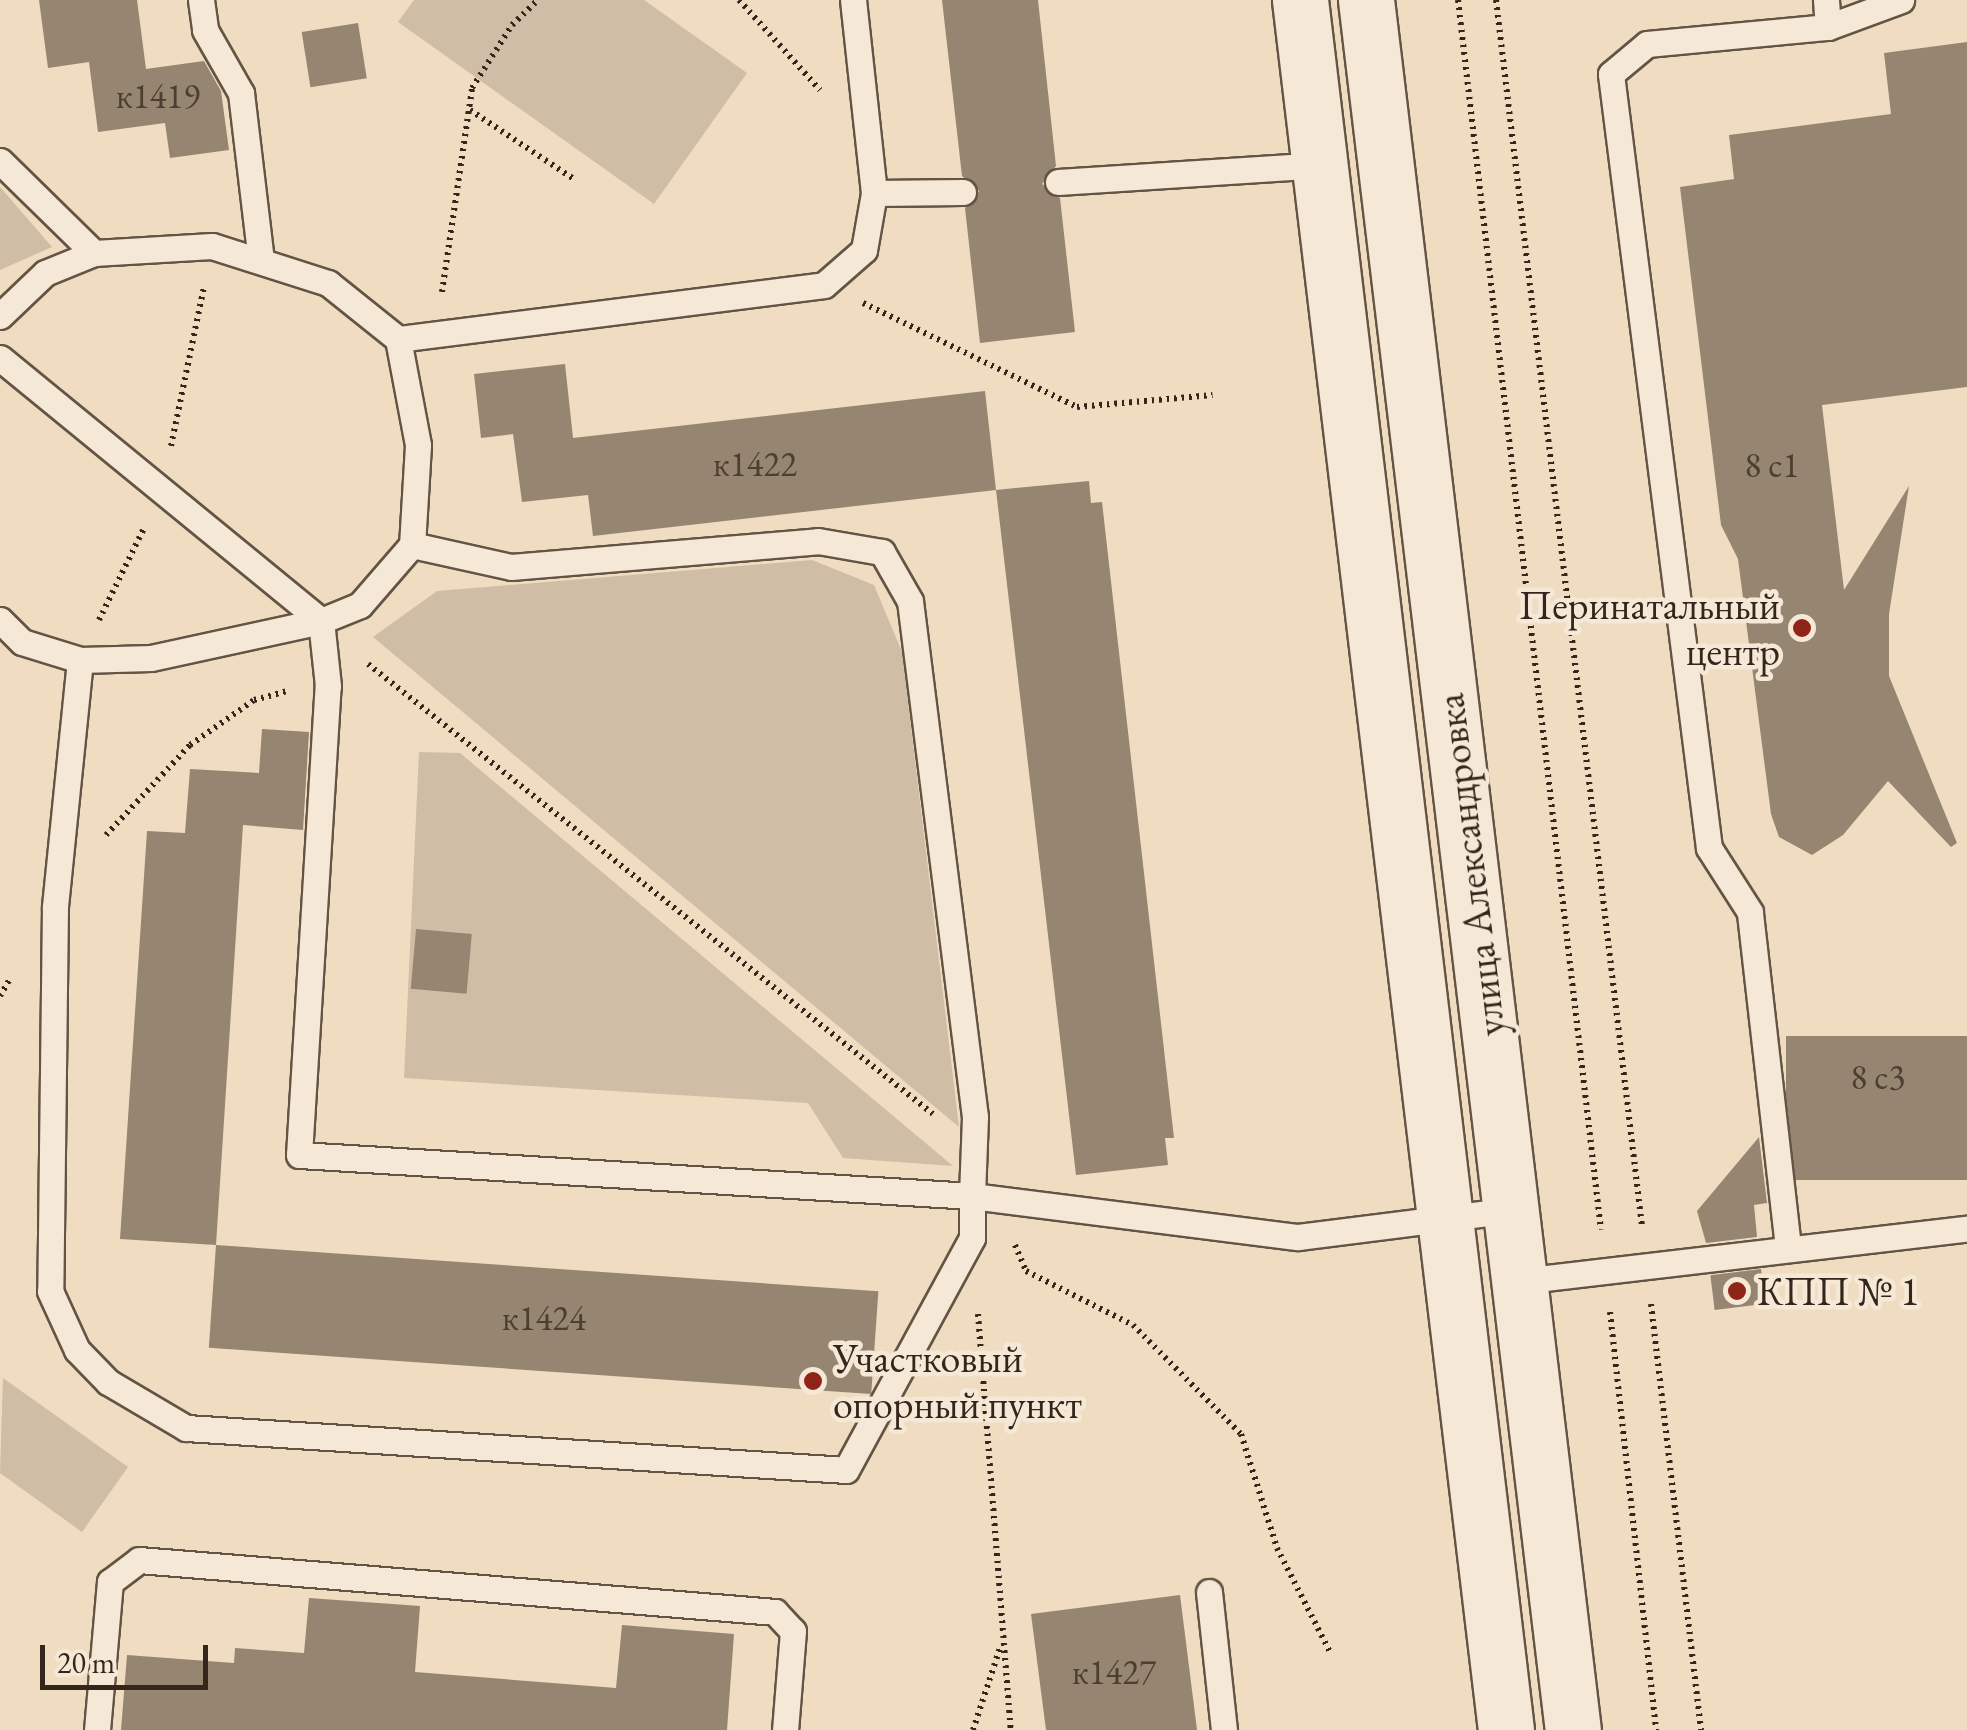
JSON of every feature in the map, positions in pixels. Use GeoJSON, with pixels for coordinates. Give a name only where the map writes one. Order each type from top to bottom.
{"type":"FeatureCollection","features":[{"type":"Feature","properties":{"kind":"main road","name":"улица Александровка"},"geometry":{"type":"LineString","coordinates":[[1300,0],[1506,1730]]}},
{"type":"Feature","properties":{"kind":"main road","name":"улица Александровка"},"geometry":{"type":"LineString","coordinates":[[1366,0],[1573,1730]]}},
{"type":"Feature","properties":{"kind":"lane"},"geometry":{"type":"LineString","coordinates":[[201,0],[205,30],[241,93],[261,261]]}},
{"type":"Feature","properties":{"kind":"lane"},"geometry":{"type":"LineString","coordinates":[[398,339],[824,285],[864,250],[874,194],[853,0]]}},
{"type":"Feature","properties":{"kind":"lane"},"geometry":{"type":"LineString","coordinates":[[1826,0],[1828,27]]}},
{"type":"Feature","properties":{"kind":"lane"},"geometry":{"type":"LineString","coordinates":[[1788,1248],[1750,912],[1709,848],[1611,74],[1647,44],[1828,27],[1901,0]]}},
{"type":"Feature","properties":{"kind":"lane"},"geometry":{"type":"LineString","coordinates":[[0,161],[94,253]]}},
{"type":"Feature","properties":{"kind":"lane"},"geometry":{"type":"LineString","coordinates":[[1058,182],[1321,165]]}},
{"type":"Feature","properties":{"kind":"lane"},"geometry":{"type":"LineString","coordinates":[[874,194],[964,192]]}},
{"type":"Feature","properties":{"kind":"lane"},"geometry":{"type":"LineString","coordinates":[[0,316],[45,273],[94,253],[212,246],[261,261],[328,283],[398,339],[418,445],[412,545],[360,605],[321,621],[151,658],[80,660],[22,642],[0,620]]}},
{"type":"Feature","properties":{"kind":"lane"},"geometry":{"type":"LineString","coordinates":[[0,358],[321,621],[328,686],[299,1155],[983,1198],[1298,1238],[1512,1210]]}},
{"type":"Feature","properties":{"kind":"lane"},"geometry":{"type":"LineString","coordinates":[[80,660],[55,906],[50,1291],[77,1350],[108,1382],[186,1428],[846,1470],[972,1238],[983,1198],[974,1153],[910,600],[882,552],[818,542],[512,568],[412,545]]}},
{"type":"Feature","properties":{"kind":"lane"},"geometry":{"type":"LineString","coordinates":[[1521,1281],[1967,1229]]}},
{"type":"Feature","properties":{"kind":"lane"},"geometry":{"type":"LineString","coordinates":[[97,1730],[110,1582],[139,1560],[775,1612],[793,1632],[785,1730]]}},
{"type":"Feature","properties":{"kind":"lane"},"geometry":{"type":"LineString","coordinates":[[1209,1592],[1224,1730]]}},
{"type":"Feature","properties":{"kind":"path"},"geometry":{"type":"LineString","coordinates":[[437,333],[472,88],[512,25],[538,0]]}},
{"type":"Feature","properties":{"kind":"path"},"geometry":{"type":"LineString","coordinates":[[739,0],[868,142]]}},
{"type":"Feature","properties":{"kind":"path"},"geometry":{"type":"LineString","coordinates":[[1458,0],[1656,1730]]}},
{"type":"Feature","properties":{"kind":"path"},"geometry":{"type":"LineString","coordinates":[[1496,0],[1701,1730]]}},
{"type":"Feature","properties":{"kind":"path"},"geometry":{"type":"LineString","coordinates":[[470,110],[574,179]]}},
{"type":"Feature","properties":{"kind":"path"},"geometry":{"type":"LineString","coordinates":[[824,285],[1077,407],[1212,395]]}},
{"type":"Feature","properties":{"kind":"path"},"geometry":{"type":"LineString","coordinates":[[321,621],[394,688],[974,1153]]}},
{"type":"Feature","properties":{"kind":"path"},"geometry":{"type":"LineString","coordinates":[[55,906],[99,842],[190,745],[254,700],[328,686],[394,688]]}},
{"type":"Feature","properties":{"kind":"path"},"geometry":{"type":"LineString","coordinates":[[983,1198],[1026,1271],[1133,1326],[1241,1434],[1276,1548],[1330,1652]]}},
{"type":"Feature","properties":{"kind":"path"},"geometry":{"type":"LineString","coordinates":[[972,1238],[1011,1730]]}},
{"type":"Feature","properties":{"kind":"path"},"geometry":{"type":"LineString","coordinates":[[973,1730],[1002,1642]]}},
{"type":"Feature","properties":{"kind":"shaded area"},"geometry":{"type":"Polygon","coordinates":[[[414,0],[644,0],[747,73],[654,204],[398,22],[414,0]]]}},
{"type":"Feature","properties":{"kind":"shaded area"},"geometry":{"type":"Polygon","coordinates":[[[0,187],[52,247],[0,270],[0,187]]]}},
{"type":"Feature","properties":{"kind":"shaded area"},"geometry":{"type":"Polygon","coordinates":[[[812,560],[874,585],[902,652],[959,1127],[373,637],[437,591],[812,560]]]}},
{"type":"Feature","properties":{"kind":"shaded area"},"geometry":{"type":"Polygon","coordinates":[[[419,752],[460,753],[953,1166],[843,1158],[808,1103],[404,1078],[419,752]]]}},
{"type":"Feature","properties":{"kind":"shaded area"},"geometry":{"type":"Polygon","coordinates":[[[3,1378],[128,1467],[82,1532],[0,1473],[3,1378]]]}},
{"type":"Feature","properties":{"kind":"building"},"geometry":{"type":"Polygon","coordinates":[[[39,0],[137,0],[146,69],[204,61],[221,91],[229,150],[170,158],[165,123],[98,132],[89,62],[48,68],[39,0]]]}},
{"type":"Feature","properties":{"kind":"building"},"geometry":{"type":"Polygon","coordinates":[[[942,0],[1038,0],[1056,166],[1042,184],[1060,198],[1075,332],[980,343],[965,208],[979,191],[962,176],[942,0]]]}},
{"type":"Feature","properties":{"kind":"building"},"geometry":{"type":"Polygon","coordinates":[[[358,23],[367,78],[310,87],[302,32],[358,23]]]}},
{"type":"Feature","properties":{"kind":"building"},"geometry":{"type":"Polygon","coordinates":[[[1967,42],[1967,387],[1822,405],[1844,590],[1909,486],[1889,614],[1889,676],[1957,843],[1951,847],[1888,781],[1843,835],[1812,855],[1779,837],[1771,814],[1738,559],[1721,525],[1680,187],[1734,179],[1729,135],[1891,114],[1884,53],[1967,42]]]}},
{"type":"Feature","properties":{"kind":"building"},"geometry":{"type":"Polygon","coordinates":[[[565,364],[573,438],[985,391],[996,490],[593,536],[588,495],[522,502],[513,434],[481,438],[474,374],[565,364]]]}},
{"type":"Feature","properties":{"kind":"building"},"geometry":{"type":"Polygon","coordinates":[[[1089,481],[1091,503],[1102,502],[1174,1138],[1165,1138],[1168,1165],[1076,1175],[996,490],[1089,481]]]}},
{"type":"Feature","properties":{"kind":"building"},"geometry":{"type":"Polygon","coordinates":[[[262,729],[309,732],[303,830],[243,825],[216,1245],[120,1239],[147,831],[185,833],[190,769],[259,773],[262,729]]]}},
{"type":"Feature","properties":{"kind":"building"},"geometry":{"type":"Polygon","coordinates":[[[416,929],[472,934],[467,994],[411,989],[416,929]]]}},
{"type":"Feature","properties":{"kind":"building"},"geometry":{"type":"Polygon","coordinates":[[[1786,1036],[1967,1036],[1967,1180],[1786,1180],[1786,1036]]]}},
{"type":"Feature","properties":{"kind":"building"},"geometry":{"type":"Polygon","coordinates":[[[1759,1137],[1767,1203],[1754,1205],[1757,1237],[1706,1243],[1697,1211],[1759,1137]]]}},
{"type":"Feature","properties":{"kind":"building"},"geometry":{"type":"Polygon","coordinates":[[[216,1245],[878,1291],[871,1394],[209,1348],[216,1245]]]}},
{"type":"Feature","properties":{"kind":"building","name":"КПП № 1"},"geometry":{"type":"Polygon","coordinates":[[[1761,1269],[1765,1304],[1715,1310],[1710,1275],[1761,1269]]]}},
{"type":"Feature","properties":{"kind":"building"},"geometry":{"type":"Polygon","coordinates":[[[1180,1595],[1197,1730],[1046,1730],[1031,1614],[1180,1595]]]}},
{"type":"Feature","properties":{"kind":"building"},"geometry":{"type":"Polygon","coordinates":[[[309,1598],[420,1606],[415,1672],[616,1688],[622,1625],[734,1634],[727,1730],[121,1730],[127,1655],[234,1663],[235,1648],[304,1653],[309,1598]]]}},
{"type":"Feature","properties":{"kind":"place","name":"Перинатальный центр"},"geometry":{"type":"Point","coordinates":[1802,628]}},
{"type":"Feature","properties":{"kind":"place","name":"КПП № 1"},"geometry":{"type":"Point","coordinates":[1737,1291]}},
{"type":"Feature","properties":{"kind":"place","name":"Участковый опорный пункт"},"geometry":{"type":"Point","coordinates":[813,1381]}}]}
